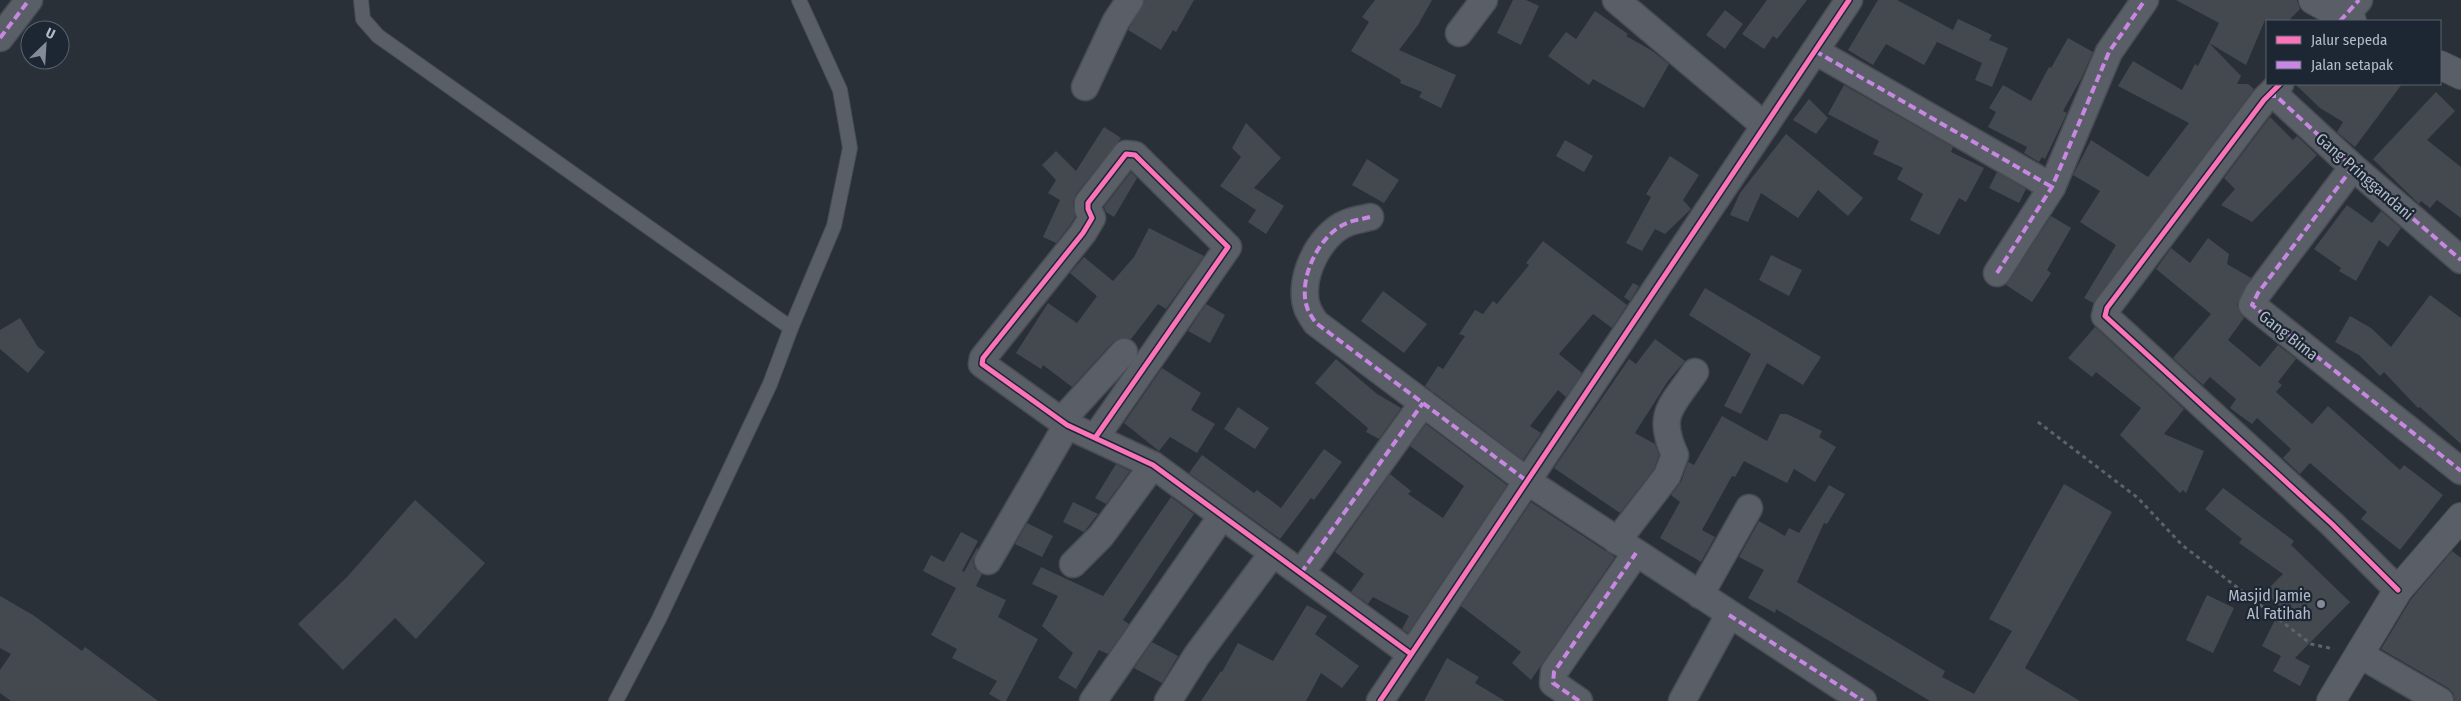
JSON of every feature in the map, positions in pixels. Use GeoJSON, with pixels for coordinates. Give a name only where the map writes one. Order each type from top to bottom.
{"type":"FeatureCollection","features":[{"type":"Feature","properties":{"kind":"street"},"geometry":{"type":"LineString","coordinates":[[0,38],[29,0]]}},
{"type":"Feature","properties":{"kind":"street"},"geometry":{"type":"LineString","coordinates":[[1085,87],[1111,29],[1130,0]]}},
{"type":"Feature","properties":{"kind":"street"},"geometry":{"type":"LineString","coordinates":[[1459,33],[1484,0]]}},
{"type":"Feature","properties":{"kind":"street"},"geometry":{"type":"LineString","coordinates":[[1616,0],[1765,126]]}},
{"type":"Feature","properties":{"kind":"street"},"geometry":{"type":"LineString","coordinates":[[1380,701],[1849,0]]}},
{"type":"Feature","properties":{"kind":"street"},"geometry":{"type":"LineString","coordinates":[[1997,273],[2052,187],[2109,52],[2144,0]]}},
{"type":"Feature","properties":{"kind":"street"},"geometry":{"type":"LineString","coordinates":[[2312,0],[2349,15]]}},
{"type":"Feature","properties":{"kind":"street"},"geometry":{"type":"LineString","coordinates":[[1816,51],[2052,187]]}},
{"type":"Feature","properties":{"kind":"street"},"geometry":{"type":"LineString","coordinates":[[2441,65],[2461,75]]}},
{"type":"Feature","properties":{"kind":"street"},"geometry":{"type":"LineString","coordinates":[[2274,90],[2106,308],[2105,316],[2332,524],[2398,590]]}},
{"type":"Feature","properties":{"kind":"street","name":"Gang Pringgandani"},"geometry":{"type":"LineString","coordinates":[[2274,90],[2276,96],[2353,167],[2461,260]]}},
{"type":"Feature","properties":{"kind":"street"},"geometry":{"type":"LineString","coordinates":[[1095,438],[1228,247],[1135,155],[1126,154],[1093,194],[1088,203],[1092,218],[1083,233],[982,360],[984,365],[1064,423],[1095,438],[1154,465],[1411,654]]}},
{"type":"Feature","properties":{"kind":"street","name":"Gang Bima"},"geometry":{"type":"LineString","coordinates":[[2353,167],[2258,293],[2252,305],[2461,471]]}},
{"type":"Feature","properties":{"kind":"street"},"geometry":{"type":"LineString","coordinates":[[1370,217],[1346,223],[1322,243],[1312,259],[1307,272],[1305,297],[1307,309],[1316,323],[1527,481],[1863,701]]}},
{"type":"Feature","properties":{"kind":"street"},"geometry":{"type":"LineString","coordinates":[[988,561],[1064,423],[1124,352]]}},
{"type":"Feature","properties":{"kind":"street"},"geometry":{"type":"LineString","coordinates":[[1579,701],[1553,683],[1554,672],[1667,476],[1675,455],[1666,436],[1667,414],[1695,372]]}},
{"type":"Feature","properties":{"kind":"street"},"geometry":{"type":"LineString","coordinates":[[1301,573],[1423,403]]}},
{"type":"Feature","properties":{"kind":"street"},"geometry":{"type":"LineString","coordinates":[[1073,564],[1101,536],[1154,465]]}},
{"type":"Feature","properties":{"kind":"street"},"geometry":{"type":"LineString","coordinates":[[1700,595],[1749,508]]}},
{"type":"Feature","properties":{"kind":"street"},"geometry":{"type":"LineString","coordinates":[[1093,701],[1222,516]]}},
{"type":"Feature","properties":{"kind":"street"},"geometry":{"type":"LineString","coordinates":[[2331,701],[2398,590],[2461,517]]}},
{"type":"Feature","properties":{"kind":"street"},"geometry":{"type":"LineString","coordinates":[[1168,701],[1198,655],[1273,553]]}},
{"type":"Feature","properties":{"kind":"street"},"geometry":{"type":"LineString","coordinates":[[1682,701],[1729,615]]}},
{"type":"Feature","properties":{"kind":"street"},"geometry":{"type":"LineString","coordinates":[[2359,654],[2440,701]]}},
{"type":"Feature","properties":{"kind":"lane"},"geometry":{"type":"LineString","coordinates":[[361,0],[363,19],[378,36],[791,328]]}},
{"type":"Feature","properties":{"kind":"lane"},"geometry":{"type":"LineString","coordinates":[[616,701],[659,619],[770,384],[791,328],[834,226],[850,148],[840,90],[799,0]]}},
{"type":"Feature","properties":{"kind":"path"},"geometry":{"type":"LineString","coordinates":[[2038,422],[2138,498],[2182,545],[2311,644],[2359,654]]}},
{"type":"Feature","properties":{"kind":"building"},"geometry":{"type":"Polygon","coordinates":[[[1145,0],[1194,0],[1176,32],[1173,30],[1161,50],[1128,30],[1145,0]]]}},
{"type":"Feature","properties":{"kind":"building"},"geometry":{"type":"Polygon","coordinates":[[[1375,0],[1432,0],[1418,25],[1399,50],[1456,75],[1441,108],[1419,97],[1422,92],[1400,83],[1401,80],[1351,51],[1369,22],[1362,17],[1375,0]]]}},
{"type":"Feature","properties":{"kind":"building"},"geometry":{"type":"Polygon","coordinates":[[[1513,0],[1526,0],[1539,6],[1521,45],[1497,33],[1513,0]]]}},
{"type":"Feature","properties":{"kind":"building"},"geometry":{"type":"Polygon","coordinates":[[[1767,0],[1807,0],[1777,39],[1773,36],[1764,49],[1742,34],[1767,0]]]}},
{"type":"Feature","properties":{"kind":"building"},"geometry":{"type":"Polygon","coordinates":[[[1878,0],[1897,0],[1953,30],[1958,19],[1992,35],[1989,40],[2008,48],[1992,87],[1975,80],[1982,63],[1937,42],[1924,65],[1886,44],[1873,65],[1848,50],[1878,0]]]}},
{"type":"Feature","properties":{"kind":"building"},"geometry":{"type":"Polygon","coordinates":[[[2176,0],[2297,0],[2300,9],[2289,20],[2265,20],[2246,65],[2209,43],[2219,23],[2176,0]]]}},
{"type":"Feature","properties":{"kind":"building"},"geometry":{"type":"Polygon","coordinates":[[[1725,10],[1743,24],[1725,49],[1706,35],[1725,10]]]}},
{"type":"Feature","properties":{"kind":"building"},"geometry":{"type":"Polygon","coordinates":[[[1595,11],[1628,34],[1626,36],[1651,50],[1669,64],[1644,108],[1593,79],[1589,85],[1548,56],[1566,32],[1576,39],[1595,11]]]}},
{"type":"Feature","properties":{"kind":"building"},"geometry":{"type":"Polygon","coordinates":[[[2068,38],[2093,52],[2082,77],[2063,111],[2067,113],[2045,159],[2042,157],[2039,162],[2024,153],[2027,147],[1988,127],[1996,112],[1989,108],[2003,85],[2031,101],[2049,67],[2051,68],[2068,38]]]}},
{"type":"Feature","properties":{"kind":"building"},"geometry":{"type":"Polygon","coordinates":[[[2209,43],[2241,76],[2237,84],[2248,84],[2254,89],[2093,303],[2084,298],[2116,245],[2080,222],[2100,191],[2073,175],[2091,140],[2148,177],[2189,123],[2118,86],[2133,61],[2182,90],[2195,64],[2198,66],[2209,43]]]}},
{"type":"Feature","properties":{"kind":"building"},"geometry":{"type":"Polygon","coordinates":[[[1844,85],[1953,147],[1951,152],[1984,168],[1966,202],[1959,198],[1939,235],[1910,220],[1923,194],[1897,179],[1903,168],[1873,154],[1879,141],[1828,114],[1844,85]]]}},
{"type":"Feature","properties":{"kind":"building"},"geometry":{"type":"Polygon","coordinates":[[[2296,85],[2401,85],[2355,147],[2337,132],[2343,122],[2320,108],[2296,85]]]}},
{"type":"Feature","properties":{"kind":"building"},"geometry":{"type":"Polygon","coordinates":[[[2436,92],[2455,111],[2427,140],[2461,167],[2461,218],[2437,200],[2430,208],[2421,201],[2419,204],[2373,159],[2436,92]]]}},
{"type":"Feature","properties":{"kind":"building"},"geometry":{"type":"Polygon","coordinates":[[[1809,99],[1828,118],[1816,134],[1793,120],[1809,99]]]}},
{"type":"Feature","properties":{"kind":"building"},"geometry":{"type":"Polygon","coordinates":[[[2270,117],[2293,140],[2297,136],[2317,155],[2252,222],[2221,205],[2235,189],[2224,178],[2270,117]]]}},
{"type":"Feature","properties":{"kind":"building"},"geometry":{"type":"Polygon","coordinates":[[[1246,123],[1281,158],[1254,188],[1284,206],[1266,234],[1248,222],[1256,210],[1220,186],[1241,157],[1232,148],[1246,123]]]}},
{"type":"Feature","properties":{"kind":"building"},"geometry":{"type":"Polygon","coordinates":[[[1104,127],[1121,138],[1076,194],[1073,203],[1075,217],[1071,224],[1056,243],[1043,237],[1060,200],[1048,193],[1056,180],[1042,165],[1056,151],[1076,171],[1104,127]]]}},
{"type":"Feature","properties":{"kind":"building"},"geometry":{"type":"Polygon","coordinates":[[[1786,134],[1863,198],[1848,216],[1818,190],[1798,218],[1761,193],[1748,222],[1730,215],[1740,193],[1786,134]]]}},
{"type":"Feature","properties":{"kind":"building"},"geometry":{"type":"Polygon","coordinates":[[[1565,140],[1593,156],[1584,172],[1556,156],[1565,140]]]}},
{"type":"Feature","properties":{"kind":"building"},"geometry":{"type":"Polygon","coordinates":[[[1670,156],[1699,175],[1683,200],[1691,209],[1665,234],[1655,229],[1642,251],[1626,243],[1651,197],[1646,194],[1670,156]]]}},
{"type":"Feature","properties":{"kind":"building"},"geometry":{"type":"Polygon","coordinates":[[[1367,159],[1399,180],[1384,203],[1352,185],[1367,159]]]}},
{"type":"Feature","properties":{"kind":"building"},"geometry":{"type":"Polygon","coordinates":[[[1131,172],[1137,178],[1114,217],[1106,212],[1104,207],[1131,172]]]}},
{"type":"Feature","properties":{"kind":"building"},"geometry":{"type":"Polygon","coordinates":[[[1997,172],[2026,189],[2019,203],[1989,188],[1997,172]]]}},
{"type":"Feature","properties":{"kind":"building"},"geometry":{"type":"Polygon","coordinates":[[[2347,205],[2372,223],[2381,211],[2401,228],[2388,247],[2379,240],[2356,281],[2339,271],[2341,268],[2314,249],[2347,205]]]}},
{"type":"Feature","properties":{"kind":"building"},"geometry":{"type":"Polygon","coordinates":[[[2051,216],[2071,228],[2047,270],[2051,273],[2032,302],[2006,285],[2051,216]]]}},
{"type":"Feature","properties":{"kind":"building"},"geometry":{"type":"Polygon","coordinates":[[[1149,228],[1204,256],[1166,309],[1158,304],[1131,339],[1120,338],[1113,342],[1072,387],[1043,365],[1041,369],[1016,353],[1048,303],[1077,323],[1097,296],[1070,273],[1084,257],[1113,281],[1134,257],[1149,228]]]}},
{"type":"Feature","properties":{"kind":"building"},"geometry":{"type":"Polygon","coordinates":[[[2208,238],[2229,254],[2227,264],[2251,278],[2237,304],[2239,312],[2244,318],[2228,340],[2260,367],[2278,345],[2296,359],[2278,382],[2282,385],[2276,392],[2312,424],[2328,406],[2400,470],[2404,465],[2443,495],[2400,550],[2361,519],[2367,512],[2310,463],[2300,474],[2283,458],[2291,449],[2257,418],[2252,424],[2230,408],[2236,399],[2210,377],[2203,385],[2173,358],[2211,314],[2156,269],[2171,248],[2190,263],[2208,238]]]}},
{"type":"Feature","properties":{"kind":"building"},"geometry":{"type":"Polygon","coordinates":[[[1543,241],[1627,305],[1612,328],[1593,314],[1559,354],[1582,373],[1566,397],[1558,390],[1530,426],[1541,433],[1523,460],[1425,386],[1438,366],[1443,369],[1465,336],[1459,334],[1475,310],[1483,314],[1493,301],[1497,304],[1529,265],[1526,263],[1543,241]]]}},
{"type":"Feature","properties":{"kind":"building"},"geometry":{"type":"Polygon","coordinates":[[[1771,255],[1802,270],[1789,296],[1759,280],[1771,255]]]}},
{"type":"Feature","properties":{"kind":"building"},"geometry":{"type":"Polygon","coordinates":[[[1633,283],[1639,286],[1630,301],[1624,297],[1633,283]]]}},
{"type":"Feature","properties":{"kind":"building"},"geometry":{"type":"Polygon","coordinates":[[[1705,288],[1821,357],[1803,385],[1767,363],[1741,414],[1724,406],[1751,354],[1689,315],[1705,288]]]}},
{"type":"Feature","properties":{"kind":"building"},"geometry":{"type":"Polygon","coordinates":[[[1383,291],[1427,324],[1404,353],[1361,321],[1383,291]]]}},
{"type":"Feature","properties":{"kind":"building"},"geometry":{"type":"Polygon","coordinates":[[[2430,295],[2461,318],[2461,444],[2420,407],[2418,408],[2384,372],[2380,376],[2359,355],[2335,342],[2350,316],[2371,328],[2391,347],[2430,295]]]}},
{"type":"Feature","properties":{"kind":"building"},"geometry":{"type":"Polygon","coordinates":[[[1206,304],[1225,315],[1210,343],[1188,331],[1206,304]]]}},
{"type":"Feature","properties":{"kind":"building"},"geometry":{"type":"Polygon","coordinates":[[[20,318],[38,347],[45,352],[28,373],[0,349],[0,330],[20,318]]]}},
{"type":"Feature","properties":{"kind":"building"},"geometry":{"type":"Polygon","coordinates":[[[2095,327],[2184,409],[2164,434],[2204,451],[2186,493],[2183,490],[2180,493],[2120,435],[2141,408],[2096,372],[2092,377],[2068,358],[2095,327]]]}},
{"type":"Feature","properties":{"kind":"building"},"geometry":{"type":"Polygon","coordinates":[[[1655,339],[1685,361],[1668,381],[1635,433],[1655,444],[1659,455],[1654,469],[1620,513],[1554,468],[1629,359],[1636,364],[1655,339]]]}},
{"type":"Feature","properties":{"kind":"building"},"geometry":{"type":"Polygon","coordinates":[[[1336,359],[1377,394],[1401,408],[1379,439],[1366,432],[1368,428],[1315,383],[1336,359]]]}},
{"type":"Feature","properties":{"kind":"building"},"geometry":{"type":"Polygon","coordinates":[[[1162,368],[1201,393],[1191,410],[1215,424],[1197,453],[1170,437],[1159,451],[1124,423],[1162,368]]]}},
{"type":"Feature","properties":{"kind":"building"},"geometry":{"type":"Polygon","coordinates":[[[1238,407],[1269,428],[1255,449],[1224,429],[1238,407]]]}},
{"type":"Feature","properties":{"kind":"building"},"geometry":{"type":"Polygon","coordinates":[[[1780,414],[1787,414],[1822,431],[1819,437],[1836,447],[1815,482],[1794,469],[1787,483],[1744,461],[1735,477],[1732,476],[1702,530],[1715,537],[1701,562],[1660,538],[1680,502],[1671,495],[1681,482],[1688,462],[1694,465],[1722,416],[1767,441],[1780,414]]]}},
{"type":"Feature","properties":{"kind":"building"},"geometry":{"type":"Polygon","coordinates":[[[1426,424],[1507,485],[1408,633],[1402,629],[1409,616],[1373,597],[1368,604],[1351,592],[1364,574],[1335,552],[1390,474],[1411,491],[1408,494],[1443,518],[1464,486],[1410,446],[1426,424]]]}},
{"type":"Feature","properties":{"kind":"building"},"geometry":{"type":"Polygon","coordinates":[[[1324,449],[1342,462],[1314,500],[1311,498],[1280,539],[1189,473],[1202,455],[1254,493],[1257,490],[1281,508],[1324,449]]]}},
{"type":"Feature","properties":{"kind":"building"},"geometry":{"type":"Polygon","coordinates":[[[1116,464],[1130,471],[1106,504],[1095,498],[1116,464]]]}},
{"type":"Feature","properties":{"kind":"building"},"geometry":{"type":"Polygon","coordinates":[[[2064,484],[2112,512],[2025,668],[2080,701],[1930,701],[1776,609],[1775,613],[1748,598],[1764,570],[1739,557],[1759,521],[1785,536],[1789,528],[1799,533],[1829,485],[1845,494],[1827,524],[1824,523],[1797,582],[1945,671],[1942,677],[1974,694],[2012,631],[1989,619],[2064,484]]]}},
{"type":"Feature","properties":{"kind":"building"},"geometry":{"type":"Polygon","coordinates":[[[2223,488],[2294,541],[2291,545],[2350,602],[2295,658],[2310,666],[2300,686],[2273,671],[2281,656],[2262,646],[2281,608],[2265,592],[2283,574],[2239,543],[2242,539],[2205,509],[2223,488]]]}},
{"type":"Feature","properties":{"kind":"building"},"geometry":{"type":"Polygon","coordinates":[[[1171,497],[1194,514],[1123,620],[1129,624],[1108,654],[1099,650],[1076,689],[1058,678],[1073,653],[1042,626],[1058,596],[1032,584],[1041,567],[1103,596],[1171,497]]]}},
{"type":"Feature","properties":{"kind":"building"},"geometry":{"type":"Polygon","coordinates":[[[415,500],[485,563],[416,639],[395,618],[343,670],[298,624],[347,577],[415,500]]]}},
{"type":"Feature","properties":{"kind":"building"},"geometry":{"type":"Polygon","coordinates":[[[1073,502],[1098,514],[1084,532],[1063,522],[1073,502]]]}},
{"type":"Feature","properties":{"kind":"building"},"geometry":{"type":"Polygon","coordinates":[[[1531,502],[1615,557],[1531,680],[1512,663],[1521,652],[1461,606],[1531,502]]]}},
{"type":"Feature","properties":{"kind":"building"},"geometry":{"type":"Polygon","coordinates":[[[1027,523],[1053,536],[1042,557],[1015,544],[1027,523]]]}},
{"type":"Feature","properties":{"kind":"building"},"geometry":{"type":"Polygon","coordinates":[[[961,532],[978,541],[962,571],[964,572],[977,548],[973,561],[975,569],[982,574],[976,586],[1006,600],[998,617],[1038,639],[1006,701],[1001,701],[989,694],[997,681],[952,658],[957,649],[931,635],[956,588],[923,571],[931,555],[944,562],[961,532]]]}},
{"type":"Feature","properties":{"kind":"building"},"geometry":{"type":"Polygon","coordinates":[[[2452,551],[2461,558],[2461,701],[2455,701],[2453,693],[2448,688],[2381,649],[2411,599],[2452,551]]]}},
{"type":"Feature","properties":{"kind":"building"},"geometry":{"type":"Polygon","coordinates":[[[2207,595],[2234,608],[2213,653],[2186,640],[2207,595]]]}},
{"type":"Feature","properties":{"kind":"building"},"geometry":{"type":"Polygon","coordinates":[[[0,596],[33,615],[82,651],[85,647],[158,701],[11,701],[0,693],[0,670],[11,654],[0,648],[0,596]]]}},
{"type":"Feature","properties":{"kind":"building"},"geometry":{"type":"Polygon","coordinates":[[[1307,605],[1327,616],[1315,634],[1359,666],[1342,688],[1321,673],[1306,701],[1201,701],[1222,672],[1238,643],[1273,661],[1307,605]]]}},
{"type":"Feature","properties":{"kind":"building"},"geometry":{"type":"Polygon","coordinates":[[[1152,642],[1178,656],[1162,683],[1134,668],[1152,642]]]}},
{"type":"Feature","properties":{"kind":"building"},"geometry":{"type":"Polygon","coordinates":[[[1447,658],[1479,677],[1475,683],[1505,701],[1424,701],[1447,658]]]}},
{"type":"Feature","properties":{"kind":"marked path"},"geometry":{"type":"LineString","coordinates":[[0,38],[29,0]]}},
{"type":"Feature","properties":{"kind":"marked path"},"geometry":{"type":"LineString","coordinates":[[1997,273],[2052,187],[2109,52],[2145,0]]}},
{"type":"Feature","properties":{"kind":"marked path"},"geometry":{"type":"LineString","coordinates":[[2341,20],[2359,0]]}},
{"type":"Feature","properties":{"kind":"marked path"},"geometry":{"type":"LineString","coordinates":[[1815,51],[2052,187]]}},
{"type":"Feature","properties":{"kind":"marked path"},"geometry":{"type":"LineString","coordinates":[[2268,96],[2276,96],[2353,167],[2461,260]]}},
{"type":"Feature","properties":{"kind":"marked path"},"geometry":{"type":"LineString","coordinates":[[2353,167],[2258,293],[2252,305],[2461,471]]}},
{"type":"Feature","properties":{"kind":"marked path"},"geometry":{"type":"LineString","coordinates":[[1370,217],[1350,222],[1337,229],[1327,237],[1319,248],[1312,260],[1305,286],[1308,310],[1316,323],[1527,481]]}},
{"type":"Feature","properties":{"kind":"marked path"},"geometry":{"type":"LineString","coordinates":[[1301,573],[1423,403]]}},
{"type":"Feature","properties":{"kind":"marked path"},"geometry":{"type":"LineString","coordinates":[[1579,701],[1553,683],[1554,672],[1636,553]]}},
{"type":"Feature","properties":{"kind":"marked path"},"geometry":{"type":"LineString","coordinates":[[1729,615],[1863,701]]}},
{"type":"Feature","properties":{"kind":"cycle path"},"geometry":{"type":"LineString","coordinates":[[1380,701],[1849,0]]}},
{"type":"Feature","properties":{"kind":"cycle path"},"geometry":{"type":"LineString","coordinates":[[2279,85],[2264,100],[2107,308],[2105,316],[2332,524],[2398,590]]}},
{"type":"Feature","properties":{"kind":"cycle path"},"geometry":{"type":"LineString","coordinates":[[1095,438],[1228,247],[1135,155],[1126,154],[1088,203],[1088,209],[1092,218],[1083,233],[983,358],[982,364],[1067,425],[1153,465],[1411,654]]}},
{"type":"Feature","properties":{"kind":"place","name":"Masjid Jamie Al Fatihah"},"geometry":{"type":"Point","coordinates":[2321,604]}}]}
